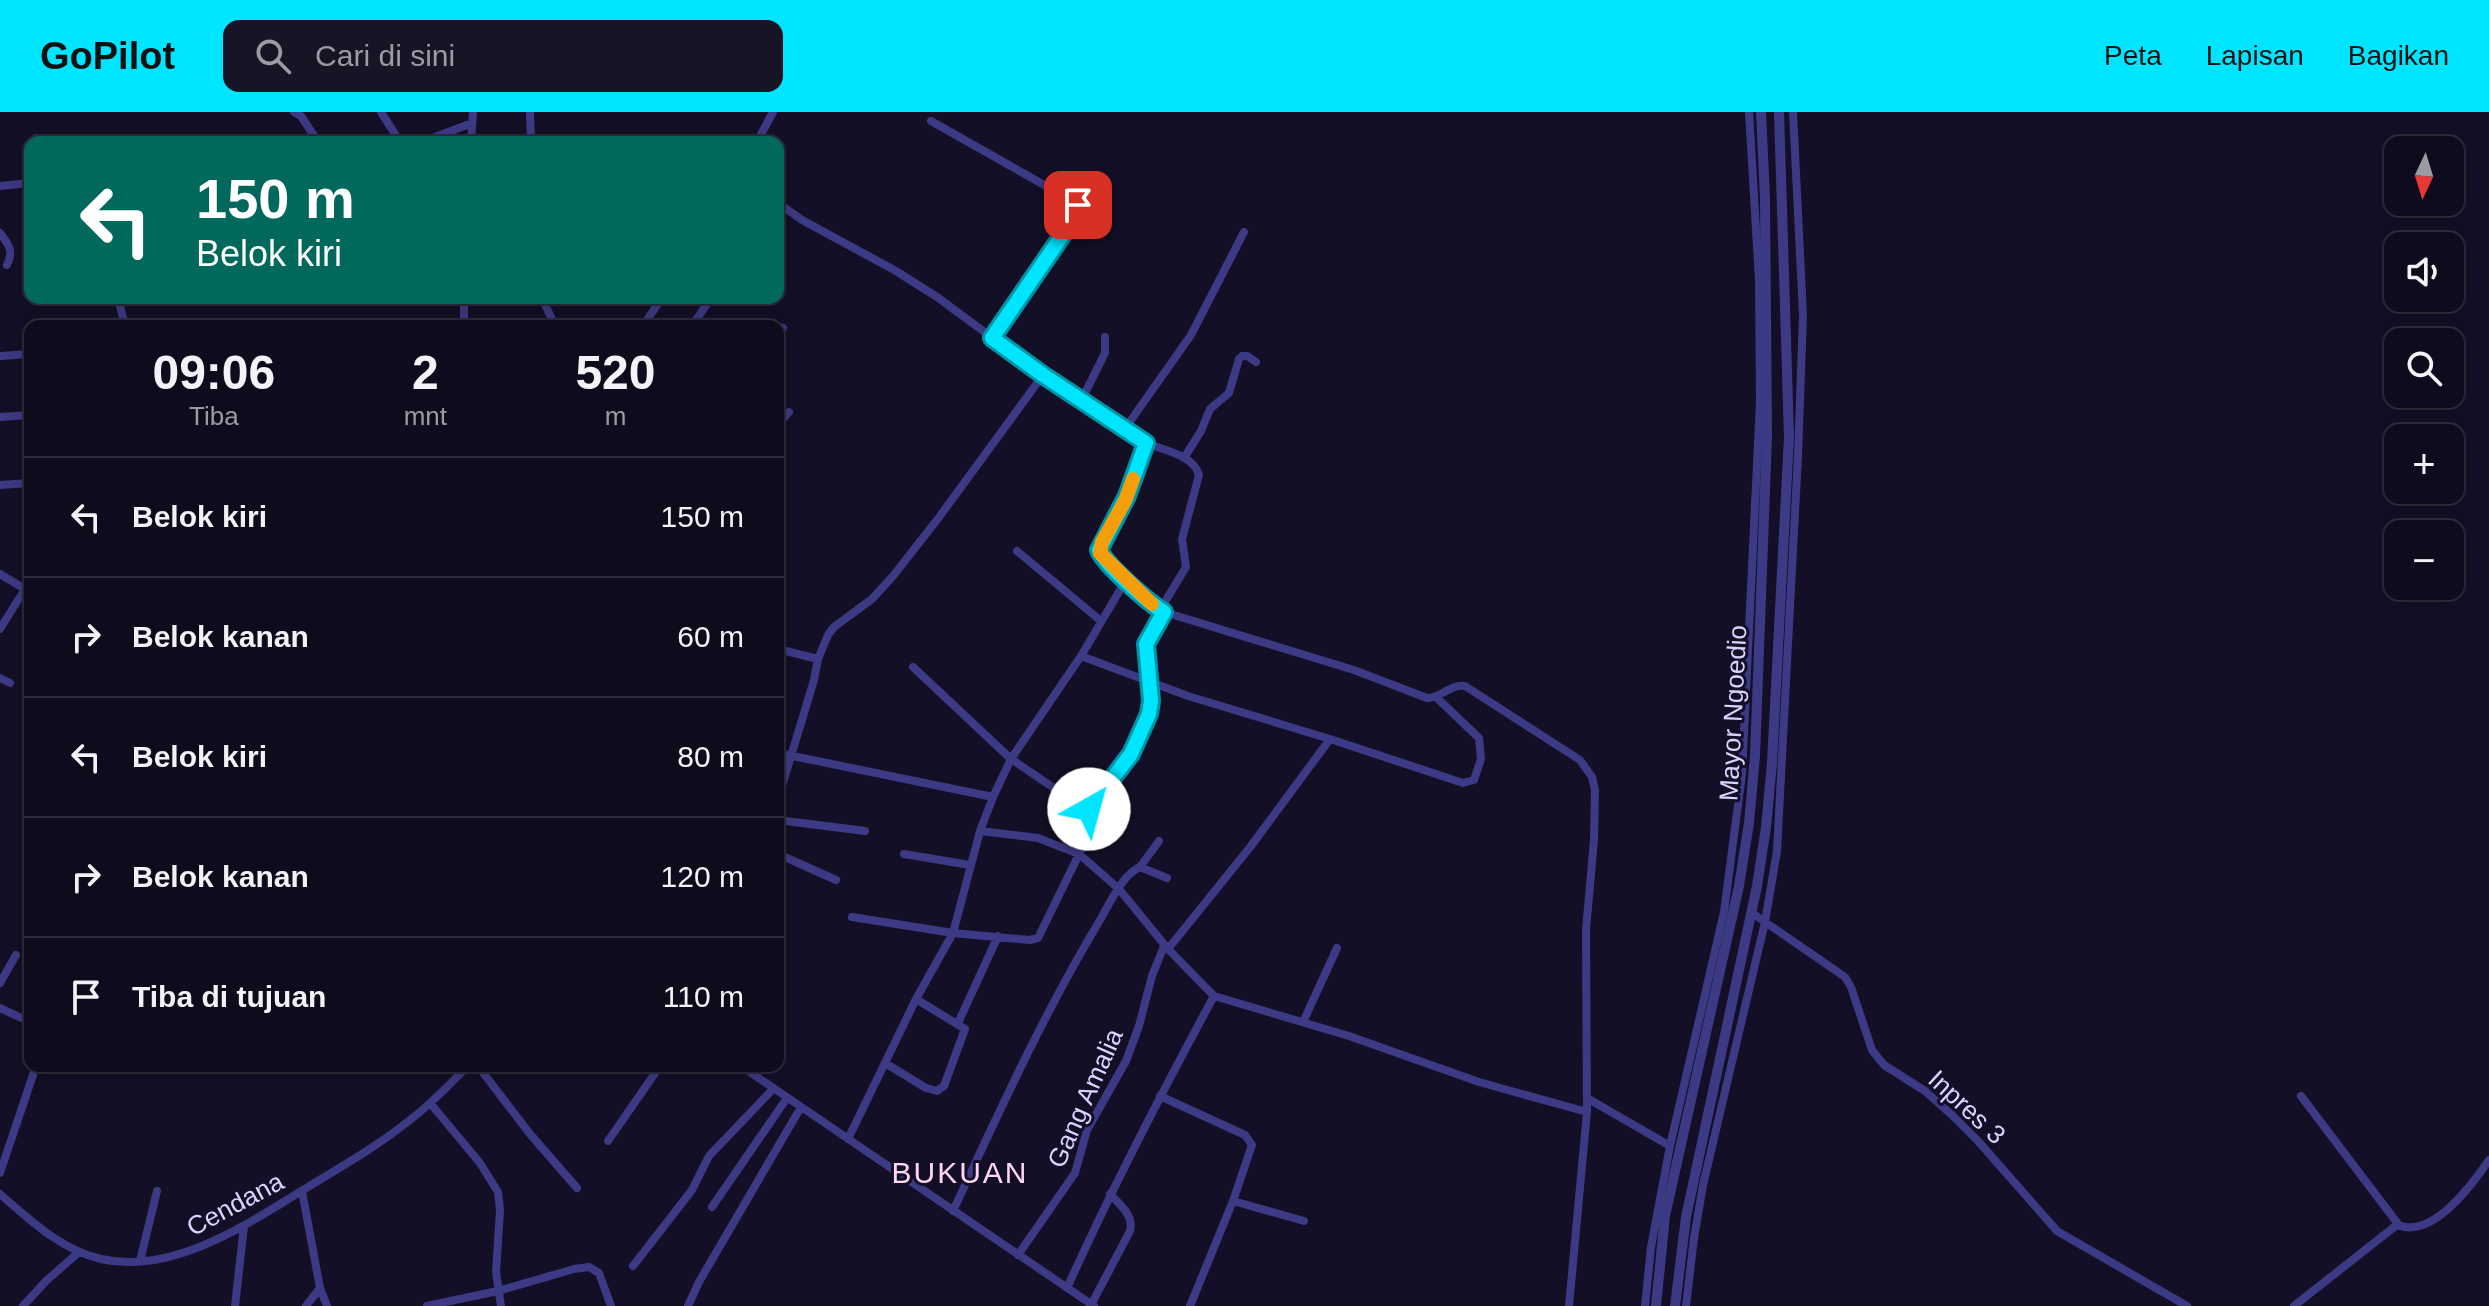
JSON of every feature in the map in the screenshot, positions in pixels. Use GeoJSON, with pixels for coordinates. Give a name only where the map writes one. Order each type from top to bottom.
{"type":"FeatureCollection","features":[{"type":"Feature","properties":{"kind":"street"},"geometry":{"type":"LineString","coordinates":[[294,112],[301,116],[314,136]]}},
{"type":"Feature","properties":{"kind":"street"},"geometry":{"type":"LineString","coordinates":[[381,112],[396,136]]}},
{"type":"Feature","properties":{"kind":"street"},"geometry":{"type":"LineString","coordinates":[[471,136],[473,112]]}},
{"type":"Feature","properties":{"kind":"street"},"geometry":{"type":"LineString","coordinates":[[530,112],[531,136]]}},
{"type":"Feature","properties":{"kind":"street"},"geometry":{"type":"LineString","coordinates":[[760,136],[773,112]]}},
{"type":"Feature","properties":{"kind":"street"},"geometry":{"type":"LineString","coordinates":[[1645,1306],[1651,1247],[1670,1146],[1724,912],[1742,774],[1760,402],[1759,280],[1749,112]]}},
{"type":"Feature","properties":{"kind":"street","name":"Mayor Ngoedio"},"geometry":{"type":"LineString","coordinates":[[1656,1306],[1665,1216],[1739,886],[1751,809],[1767,437],[1761,112]]}},
{"type":"Feature","properties":{"kind":"street","name":"Mayor Ngoedio"},"geometry":{"type":"LineString","coordinates":[[1675,1306],[1686,1217],[1752,913],[1765,837],[1772,763],[1789,437],[1779,112]]}},
{"type":"Feature","properties":{"kind":"street"},"geometry":{"type":"LineString","coordinates":[[1686,1306],[1703,1185],[1765,922],[1777,851],[1803,315],[1793,112]]}},
{"type":"Feature","properties":{"kind":"street"},"geometry":{"type":"LineString","coordinates":[[931,121],[1080,208],[992,338]]}},
{"type":"Feature","properties":{"kind":"street"},"geometry":{"type":"LineString","coordinates":[[438,136],[472,123]]}},
{"type":"Feature","properties":{"kind":"street"},"geometry":{"type":"LineString","coordinates":[[0,186],[24,184]]}},
{"type":"Feature","properties":{"kind":"street"},"geometry":{"type":"LineString","coordinates":[[784,207],[937,297],[1124,430],[1196,465],[1199,475],[1182,539],[1186,567],[1146,644],[1150,708],[1131,754],[1088,811],[1087,837],[1038,938],[1030,940],[953,933],[852,917]]}},
{"type":"Feature","properties":{"kind":"street"},"geometry":{"type":"LineString","coordinates":[[1124,430],[1191,335],[1244,232]]}},
{"type":"Feature","properties":{"kind":"street"},"geometry":{"type":"LineString","coordinates":[[0,233],[11,248],[7,265]]}},
{"type":"Feature","properties":{"kind":"street"},"geometry":{"type":"LineString","coordinates":[[1081,401],[1105,353],[1105,337]]}},
{"type":"Feature","properties":{"kind":"street"},"geometry":{"type":"LineString","coordinates":[[0,356],[24,354]]}},
{"type":"Feature","properties":{"kind":"street"},"geometry":{"type":"LineString","coordinates":[[1184,458],[1210,409],[1229,393],[1239,359],[1247,356],[1256,362]]}},
{"type":"Feature","properties":{"kind":"street"},"geometry":{"type":"LineString","coordinates":[[784,776],[818,659],[828,635],[872,599],[893,576],[1043,375]]}},
{"type":"Feature","properties":{"kind":"street"},"geometry":{"type":"LineString","coordinates":[[784,418],[789,412]]}},
{"type":"Feature","properties":{"kind":"street"},"geometry":{"type":"LineString","coordinates":[[0,417],[24,415]]}},
{"type":"Feature","properties":{"kind":"street"},"geometry":{"type":"LineString","coordinates":[[1146,443],[1127,496],[1099,550],[1101,556],[1162,611],[1354,670],[1427,698],[1436,697],[1455,686],[1470,687],[1580,760],[1592,777],[1596,803],[1587,909],[1587,1112],[1569,1306]]}},
{"type":"Feature","properties":{"kind":"street"},"geometry":{"type":"LineString","coordinates":[[0,485],[24,483]]}},
{"type":"Feature","properties":{"kind":"street"},"geometry":{"type":"LineString","coordinates":[[1017,551],[1101,621]]}},
{"type":"Feature","properties":{"kind":"street"},"geometry":{"type":"LineString","coordinates":[[0,574],[24,588]]}},
{"type":"Feature","properties":{"kind":"street"},"geometry":{"type":"LineString","coordinates":[[848,1139],[916,999],[953,933],[980,831],[1011,759],[1081,656],[1126,580]]}},
{"type":"Feature","properties":{"kind":"street"},"geometry":{"type":"LineString","coordinates":[[0,629],[24,596]]}},
{"type":"Feature","properties":{"kind":"street"},"geometry":{"type":"LineString","coordinates":[[784,650],[818,659]]}},
{"type":"Feature","properties":{"kind":"street"},"geometry":{"type":"LineString","coordinates":[[1081,656],[1188,696],[1463,783],[1471,782],[1478,772],[1481,759],[1479,738],[1436,697]]}},
{"type":"Feature","properties":{"kind":"street"},"geometry":{"type":"LineString","coordinates":[[913,667],[1011,759],[1088,811]]}},
{"type":"Feature","properties":{"kind":"street"},"geometry":{"type":"LineString","coordinates":[[0,678],[10,683]]}},
{"type":"Feature","properties":{"kind":"street","name":"Gang Amalia"},"geometry":{"type":"LineString","coordinates":[[1018,1255],[1075,1173],[1087,1130],[1126,1061],[1155,967],[1166,948],[1268,824],[1330,739]]}},
{"type":"Feature","properties":{"kind":"street"},"geometry":{"type":"LineString","coordinates":[[784,754],[993,797]]}},
{"type":"Feature","properties":{"kind":"street"},"geometry":{"type":"LineString","coordinates":[[784,821],[865,831]]}},
{"type":"Feature","properties":{"kind":"street"},"geometry":{"type":"LineString","coordinates":[[980,831],[1038,838],[1079,854],[1119,889],[1166,948],[1214,996],[1349,1036],[1479,1082],[1587,1112]]}},
{"type":"Feature","properties":{"kind":"street"},"geometry":{"type":"LineString","coordinates":[[953,1211],[1006,1096],[1084,946],[1119,889],[1159,841]]}},
{"type":"Feature","properties":{"kind":"street"},"geometry":{"type":"LineString","coordinates":[[904,854],[970,865]]}},
{"type":"Feature","properties":{"kind":"street"},"geometry":{"type":"LineString","coordinates":[[784,857],[836,880]]}},
{"type":"Feature","properties":{"kind":"street"},"geometry":{"type":"LineString","coordinates":[[1140,867],[1167,878]]}},
{"type":"Feature","properties":{"kind":"street","name":"Inpres 3"},"geometry":{"type":"LineString","coordinates":[[1752,913],[1845,977],[1877,1057],[1892,1071],[1925,1091],[1952,1115],[2057,1231],[2187,1306]]}},
{"type":"Feature","properties":{"kind":"street"},"geometry":{"type":"LineString","coordinates":[[958,1023],[998,936]]}},
{"type":"Feature","properties":{"kind":"street"},"geometry":{"type":"LineString","coordinates":[[1303,1022],[1337,948]]}},
{"type":"Feature","properties":{"kind":"street"},"geometry":{"type":"LineString","coordinates":[[0,983],[16,955]]}},
{"type":"Feature","properties":{"kind":"street"},"geometry":{"type":"LineString","coordinates":[[1067,1288],[1110,1194],[1214,996]]}},
{"type":"Feature","properties":{"kind":"street"},"geometry":{"type":"LineString","coordinates":[[885,1063],[926,1088],[937,1091],[944,1086],[965,1029],[916,999]]}},
{"type":"Feature","properties":{"kind":"street"},"geometry":{"type":"LineString","coordinates":[[0,1008],[24,1019]]}},
{"type":"Feature","properties":{"kind":"street"},"geometry":{"type":"LineString","coordinates":[[0,1173],[34,1072]]}},
{"type":"Feature","properties":{"kind":"street","name":"Cendana"},"geometry":{"type":"LineString","coordinates":[[0,1194],[43,1230],[79,1252],[116,1262],[140,1261],[193,1250],[244,1226],[414,1117],[462,1072]]}},
{"type":"Feature","properties":{"kind":"street"},"geometry":{"type":"LineString","coordinates":[[483,1072],[577,1188]]}},
{"type":"Feature","properties":{"kind":"street"},"geometry":{"type":"LineString","coordinates":[[608,1141],[656,1072]]}},
{"type":"Feature","properties":{"kind":"street"},"geometry":{"type":"LineString","coordinates":[[749,1072],[1092,1305],[1132,1223],[1110,1194]]}},
{"type":"Feature","properties":{"kind":"street"},"geometry":{"type":"LineString","coordinates":[[633,1266],[692,1190],[709,1156],[773,1089]]}},
{"type":"Feature","properties":{"kind":"street"},"geometry":{"type":"LineString","coordinates":[[1160,1096],[1248,1137],[1252,1145],[1190,1306]]}},
{"type":"Feature","properties":{"kind":"street"},"geometry":{"type":"LineString","coordinates":[[2301,1096],[2398,1225],[2414,1228],[2445,1211],[2463,1196],[2489,1160]]}},
{"type":"Feature","properties":{"kind":"street"},"geometry":{"type":"LineString","coordinates":[[712,1207],[787,1098]]}},
{"type":"Feature","properties":{"kind":"street"},"geometry":{"type":"LineString","coordinates":[[1587,1098],[1670,1146]]}},
{"type":"Feature","properties":{"kind":"street"},"geometry":{"type":"LineString","coordinates":[[430,1103],[480,1163],[498,1192],[500,1210],[496,1272],[501,1306]]}},
{"type":"Feature","properties":{"kind":"street"},"geometry":{"type":"LineString","coordinates":[[688,1306],[801,1107]]}},
{"type":"Feature","properties":{"kind":"street"},"geometry":{"type":"LineString","coordinates":[[140,1261],[157,1191]]}},
{"type":"Feature","properties":{"kind":"street"},"geometry":{"type":"LineString","coordinates":[[302,1191],[320,1288],[327,1306]]}},
{"type":"Feature","properties":{"kind":"street"},"geometry":{"type":"LineString","coordinates":[[1233,1201],[1304,1221]]}},
{"type":"Feature","properties":{"kind":"street"},"geometry":{"type":"LineString","coordinates":[[2294,1306],[2398,1225]]}},
{"type":"Feature","properties":{"kind":"street"},"geometry":{"type":"LineString","coordinates":[[235,1306],[244,1226]]}},
{"type":"Feature","properties":{"kind":"street"},"geometry":{"type":"LineString","coordinates":[[23,1306],[79,1252]]}},
{"type":"Feature","properties":{"kind":"street"},"geometry":{"type":"LineString","coordinates":[[427,1306],[589,1267],[599,1273],[611,1306]]}},
{"type":"Feature","properties":{"kind":"street"},"geometry":{"type":"LineString","coordinates":[[306,1306],[320,1288]]}},
{"type":"Feature","properties":{"kind":"slow traffic"},"geometry":{"type":"LineString","coordinates":[[1133,479],[1099,550],[1101,556],[1152,604]]}},
{"type":"Feature","properties":{"kind":"district","name":"BUKUAN"},"geometry":{"type":"Point","coordinates":[960,1173]}},
{"type":"Feature","properties":{"kind":"route"},"geometry":{"type":"LineString","coordinates":[[1078,205],[1079,211],[1064,235],[992,338],[1146,443],[1127,496],[1099,550],[1108,563],[1164,612],[1146,644],[1151,701],[1149,714],[1131,754],[1089,809]]}}]}
